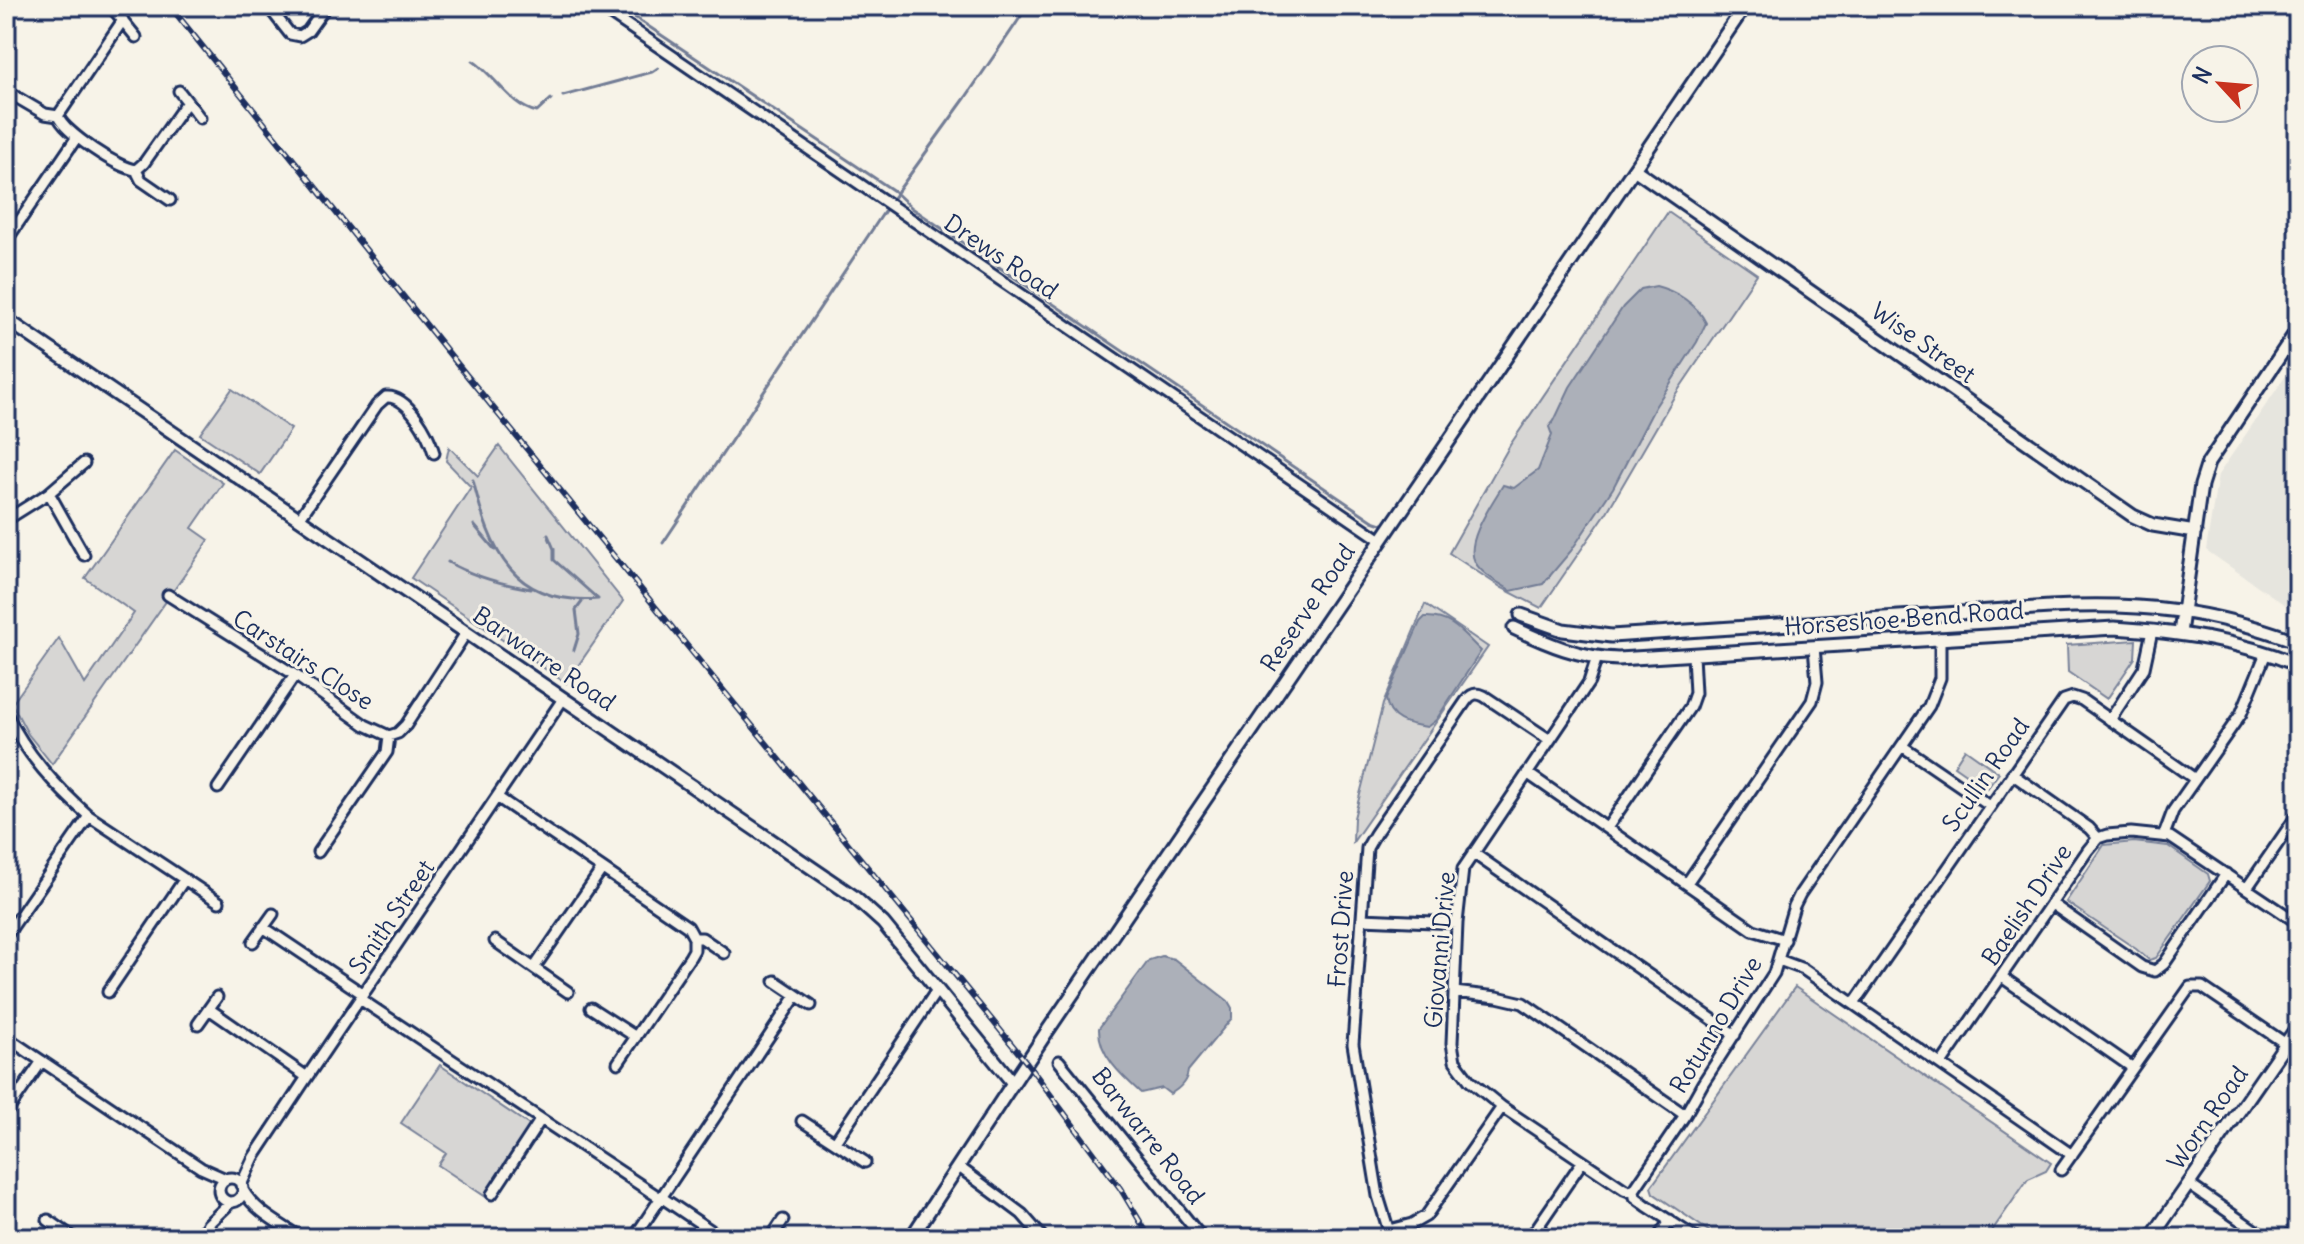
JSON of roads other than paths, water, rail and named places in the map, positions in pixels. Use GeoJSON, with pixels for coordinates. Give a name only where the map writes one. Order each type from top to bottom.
{"type":"FeatureCollection","features":[{"type":"Feature","properties":{"kind":"street"},"geometry":{"type":"LineString","coordinates":[[111,6],[136,37]]}},
{"type":"Feature","properties":{"kind":"street"},"geometry":{"type":"LineString","coordinates":[[268,6],[290,34],[300,36],[308,31],[326,6]]}},
{"type":"Feature","properties":{"kind":"street","name":"Drews Road"},"geometry":{"type":"LineString","coordinates":[[599,6],[1381,540]]}},
{"type":"Feature","properties":{"kind":"street","name":"Reserve Road"},"geometry":{"type":"LineString","coordinates":[[911,1238],[1013,1083],[1745,6]]}},
{"type":"Feature","properties":{"kind":"street"},"geometry":{"type":"LineString","coordinates":[[58,116],[123,20]]}},
{"type":"Feature","properties":{"kind":"street"},"geometry":{"type":"LineString","coordinates":[[179,91],[200,118]]}},
{"type":"Feature","properties":{"kind":"street"},"geometry":{"type":"LineString","coordinates":[[11,94],[45,114],[58,116]]}},
{"type":"Feature","properties":{"kind":"street"},"geometry":{"type":"LineString","coordinates":[[58,116],[61,124],[77,137],[126,169],[136,170],[187,102]]}},
{"type":"Feature","properties":{"kind":"street"},"geometry":{"type":"LineString","coordinates":[[6,241],[77,137]]}},
{"type":"Feature","properties":{"kind":"street","name":"Wise Street"},"geometry":{"type":"LineString","coordinates":[[1634,169],[2133,516],[2153,525],[2195,532]]}},
{"type":"Feature","properties":{"kind":"street"},"geometry":{"type":"LineString","coordinates":[[136,170],[141,180],[170,200]]}},
{"type":"Feature","properties":{"kind":"street","name":"Barwarre Road"},"geometry":{"type":"LineString","coordinates":[[6,319],[853,896],[883,923],[1013,1083]]}},
{"type":"Feature","properties":{"kind":"street"},"geometry":{"type":"LineString","coordinates":[[2180,633],[2201,485],[2208,463],[2298,329]]}},
{"type":"Feature","properties":{"kind":"street"},"geometry":{"type":"LineString","coordinates":[[299,519],[377,405],[386,397],[394,397],[404,403],[424,429],[434,453]]}},
{"type":"Feature","properties":{"kind":"street"},"geometry":{"type":"LineString","coordinates":[[6,520],[49,493],[84,463]]}},
{"type":"Feature","properties":{"kind":"street"},"geometry":{"type":"LineString","coordinates":[[49,493],[84,555]]}},
{"type":"Feature","properties":{"kind":"street","name":"Carstairs Close"},"geometry":{"type":"LineString","coordinates":[[168,595],[295,675],[365,725],[389,736],[406,725],[466,633]]}},
{"type":"Feature","properties":{"kind":"street","name":"Horseshoe Bend Road"},"geometry":{"type":"LineString","coordinates":[[1521,615],[1563,630],[1599,635],[1692,632],[2096,605],[2141,606],[2183,610],[2236,621],[2298,642]]}},
{"type":"Feature","properties":{"kind":"street"},"geometry":{"type":"LineString","coordinates":[[1939,615],[1940,638]]}},
{"type":"Feature","properties":{"kind":"street","name":"Horseshoe Bend Road"},"geometry":{"type":"LineString","coordinates":[[1514,628],[1554,646],[1618,659],[2114,628],[2221,640],[2298,665]]}},
{"type":"Feature","properties":{"kind":"street"},"geometry":{"type":"LineString","coordinates":[[2110,720],[2142,672],[2148,658],[2152,631]]}},
{"type":"Feature","properties":{"kind":"street"},"geometry":{"type":"LineString","coordinates":[[1607,828],[1690,707],[1695,693],[1692,632]]}},
{"type":"Feature","properties":{"kind":"street"},"geometry":{"type":"LineString","coordinates":[[2164,835],[2171,814],[2241,714],[2273,632]]}},
{"type":"Feature","properties":{"kind":"street"},"geometry":{"type":"LineString","coordinates":[[1597,657],[1599,635]]}},
{"type":"Feature","properties":{"kind":"street","name":"Rotunno Drive"},"geometry":{"type":"LineString","coordinates":[[1634,1190],[1774,973],[1797,900],[1929,706],[1937,690],[1941,670],[1940,638]]}},
{"type":"Feature","properties":{"kind":"street"},"geometry":{"type":"LineString","coordinates":[[1687,883],[1814,697],[1817,682],[1814,647]]}},
{"type":"Feature","properties":{"kind":"street","name":"Giovanni Drive"},"geometry":{"type":"LineString","coordinates":[[1597,657],[1589,682],[1473,853],[1461,879],[1452,1043],[1455,1061],[1470,1081],[1502,1107],[1624,1189],[1634,1190]]}},
{"type":"Feature","properties":{"kind":"street"},"geometry":{"type":"LineString","coordinates":[[218,788],[295,675]]}},
{"type":"Feature","properties":{"kind":"street","name":"Frost Drive"},"geometry":{"type":"LineString","coordinates":[[1390,1234],[1378,1196],[1354,1053],[1365,860],[1370,842],[1470,696],[1484,696],[1550,740]]}},
{"type":"Feature","properties":{"kind":"street","name":"Scullin Road"},"geometry":{"type":"LineString","coordinates":[[1854,1004],[2057,708],[2067,698],[2080,699],[2195,779]]}},
{"type":"Feature","properties":{"kind":"street","name":"Smith Street"},"geometry":{"type":"LineString","coordinates":[[242,1188],[254,1157],[563,699]]}},
{"type":"Feature","properties":{"kind":"street"},"geometry":{"type":"LineString","coordinates":[[6,713],[34,760],[89,816],[219,902]]}},
{"type":"Feature","properties":{"kind":"street"},"geometry":{"type":"LineString","coordinates":[[318,852],[387,752],[389,736]]}},
{"type":"Feature","properties":{"kind":"street"},"geometry":{"type":"LineString","coordinates":[[1902,746],[1990,806]]}},
{"type":"Feature","properties":{"kind":"street"},"geometry":{"type":"LineString","coordinates":[[1527,773],[1756,932],[1785,940]]}},
{"type":"Feature","properties":{"kind":"street"},"geometry":{"type":"LineString","coordinates":[[2012,774],[2089,828],[2098,838]]}},
{"type":"Feature","properties":{"kind":"street"},"geometry":{"type":"LineString","coordinates":[[497,797],[688,927],[694,938],[694,950],[690,957],[618,1063]]}},
{"type":"Feature","properties":{"kind":"street"},"geometry":{"type":"LineString","coordinates":[[2247,888],[2298,814]]}},
{"type":"Feature","properties":{"kind":"street"},"geometry":{"type":"LineString","coordinates":[[6,936],[89,816]]}},
{"type":"Feature","properties":{"kind":"street","name":"Baelish Drive"},"geometry":{"type":"LineString","coordinates":[[1941,1064],[2098,838],[2131,833],[2176,839],[2298,923]]}},
{"type":"Feature","properties":{"kind":"street"},"geometry":{"type":"LineString","coordinates":[[1473,853],[1735,1035]]}},
{"type":"Feature","properties":{"kind":"street"},"geometry":{"type":"LineString","coordinates":[[534,968],[602,869]]}},
{"type":"Feature","properties":{"kind":"street"},"geometry":{"type":"LineString","coordinates":[[2052,904],[2142,967],[2155,971],[2164,964],[2226,874]]}},
{"type":"Feature","properties":{"kind":"street"},"geometry":{"type":"LineString","coordinates":[[108,992],[184,880]]}},
{"type":"Feature","properties":{"kind":"street"},"geometry":{"type":"LineString","coordinates":[[253,942],[273,914]]}},
{"type":"Feature","properties":{"kind":"street"},"geometry":{"type":"LineString","coordinates":[[1362,919],[1457,923]]}},
{"type":"Feature","properties":{"kind":"street"},"geometry":{"type":"LineString","coordinates":[[263,927],[541,1119],[722,1238]]}},
{"type":"Feature","properties":{"kind":"street"},"geometry":{"type":"LineString","coordinates":[[694,938],[702,938],[724,953]]}},
{"type":"Feature","properties":{"kind":"street"},"geometry":{"type":"LineString","coordinates":[[495,941],[568,992]]}},
{"type":"Feature","properties":{"kind":"street"},"geometry":{"type":"LineString","coordinates":[[1779,960],[1799,967],[2072,1155]]}},
{"type":"Feature","properties":{"kind":"street"},"geometry":{"type":"LineString","coordinates":[[2002,977],[2133,1068]]}},
{"type":"Feature","properties":{"kind":"street"},"geometry":{"type":"LineString","coordinates":[[775,981],[811,1005]]}},
{"type":"Feature","properties":{"kind":"street"},"geometry":{"type":"LineString","coordinates":[[2061,1170],[2185,991],[2192,986],[2205,988],[2286,1044]]}},
{"type":"Feature","properties":{"kind":"street"},"geometry":{"type":"LineString","coordinates":[[835,1142],[937,990]]}},
{"type":"Feature","properties":{"kind":"street"},"geometry":{"type":"LineString","coordinates":[[1454,992],[1523,1003],[1685,1115]]}},
{"type":"Feature","properties":{"kind":"street"},"geometry":{"type":"LineString","coordinates":[[634,1238],[796,996]]}},
{"type":"Feature","properties":{"kind":"street"},"geometry":{"type":"LineString","coordinates":[[198,1024],[217,997]]}},
{"type":"Feature","properties":{"kind":"street"},"geometry":{"type":"LineString","coordinates":[[591,1008],[636,1037]]}},
{"type":"Feature","properties":{"kind":"street"},"geometry":{"type":"LineString","coordinates":[[209,1009],[307,1077]]}},
{"type":"Feature","properties":{"kind":"street","name":"Worn Road"},"geometry":{"type":"LineString","coordinates":[[2154,1234],[2298,1026]]}},
{"type":"Feature","properties":{"kind":"street"},"geometry":{"type":"LineString","coordinates":[[6,1037],[201,1168],[228,1178],[242,1188],[247,1199],[258,1209],[301,1238]]}},
{"type":"Feature","properties":{"kind":"street"},"geometry":{"type":"LineString","coordinates":[[6,1113],[42,1061]]}},
{"type":"Feature","properties":{"kind":"street","name":"Barwarre Road"},"geometry":{"type":"LineString","coordinates":[[1059,1061],[1202,1238]]}},
{"type":"Feature","properties":{"kind":"street"},"geometry":{"type":"LineString","coordinates":[[1390,1234],[1426,1216],[1502,1107]]}},
{"type":"Feature","properties":{"kind":"street"},"geometry":{"type":"LineString","coordinates":[[492,1194],[541,1119]]}},
{"type":"Feature","properties":{"kind":"street"},"geometry":{"type":"LineString","coordinates":[[802,1121],[865,1162]]}},
{"type":"Feature","properties":{"kind":"street","name":"Smith Street"},"geometry":{"type":"LineString","coordinates":[[228,1178],[254,1157]]}},
{"type":"Feature","properties":{"kind":"street"},"geometry":{"type":"LineString","coordinates":[[1530,1238],[1582,1162]]}},
{"type":"Feature","properties":{"kind":"street"},"geometry":{"type":"LineString","coordinates":[[959,1167],[1022,1214],[1043,1238]]}},
{"type":"Feature","properties":{"kind":"street"},"geometry":{"type":"LineString","coordinates":[[201,1168],[222,1198],[258,1209]]}},
{"type":"Feature","properties":{"kind":"street"},"geometry":{"type":"LineString","coordinates":[[200,1238],[216,1207],[219,1190],[228,1178]]}},
{"type":"Feature","properties":{"kind":"street"},"geometry":{"type":"LineString","coordinates":[[2188,1184],[2266,1238]]}},
{"type":"Feature","properties":{"kind":"street"},"geometry":{"type":"LineString","coordinates":[[208,1224],[241,1196],[242,1188]]}},
{"type":"Feature","properties":{"kind":"street"},"geometry":{"type":"LineString","coordinates":[[1634,1190],[1635,1197],[1696,1238]]}},
{"type":"Feature","properties":{"kind":"street"},"geometry":{"type":"LineString","coordinates":[[48,1220],[62,1235],[74,1238]]}},
{"type":"Feature","properties":{"kind":"street"},"geometry":{"type":"LineString","coordinates":[[771,1238],[783,1220]]}},
{"type":"Feature","properties":{"kind":"street"},"geometry":{"type":"LineString","coordinates":[[1658,1238],[1670,1220]]}},
{"type":"Feature","properties":{"kind":"street"},"geometry":{"type":"LineString","coordinates":[[2288,1238],[2298,1223]]}},
{"type":"Feature","properties":{"kind":"waterway"},"geometry":{"type":"LineString","coordinates":[[618,6],[894,191],[912,208],[1373,521],[1385,525]]}},
{"type":"Feature","properties":{"kind":"waterway"},"geometry":{"type":"LineString","coordinates":[[893,198],[1028,6]]}},
{"type":"Feature","properties":{"kind":"waterway"},"geometry":{"type":"LineString","coordinates":[[473,61],[527,109],[537,112],[551,99]]}},
{"type":"Feature","properties":{"kind":"waterway"},"geometry":{"type":"LineString","coordinates":[[563,96],[658,68]]}},
{"type":"Feature","properties":{"kind":"waterway"},"geometry":{"type":"LineString","coordinates":[[663,543],[886,209]]}},
{"type":"Feature","properties":{"kind":"waterway"},"geometry":{"type":"LineString","coordinates":[[473,480],[488,530],[510,569],[526,583],[545,593],[569,599],[598,599]]}},
{"type":"Feature","properties":{"kind":"waterway"},"geometry":{"type":"LineString","coordinates":[[474,525],[495,550]]}},
{"type":"Feature","properties":{"kind":"waterway"},"geometry":{"type":"LineString","coordinates":[[548,535],[554,549],[554,560],[598,599]]}},
{"type":"Feature","properties":{"kind":"waterway"},"geometry":{"type":"LineString","coordinates":[[448,562],[488,579],[531,589]]}},
{"type":"Feature","properties":{"kind":"waterway"},"geometry":{"type":"LineString","coordinates":[[574,650],[579,634],[576,610],[582,602]]}},
{"type":"Feature","properties":{"kind":"railway"},"geometry":{"type":"LineString","coordinates":[[170,6],[1027,1063],[1120,1188],[1150,1238]]}}]}
